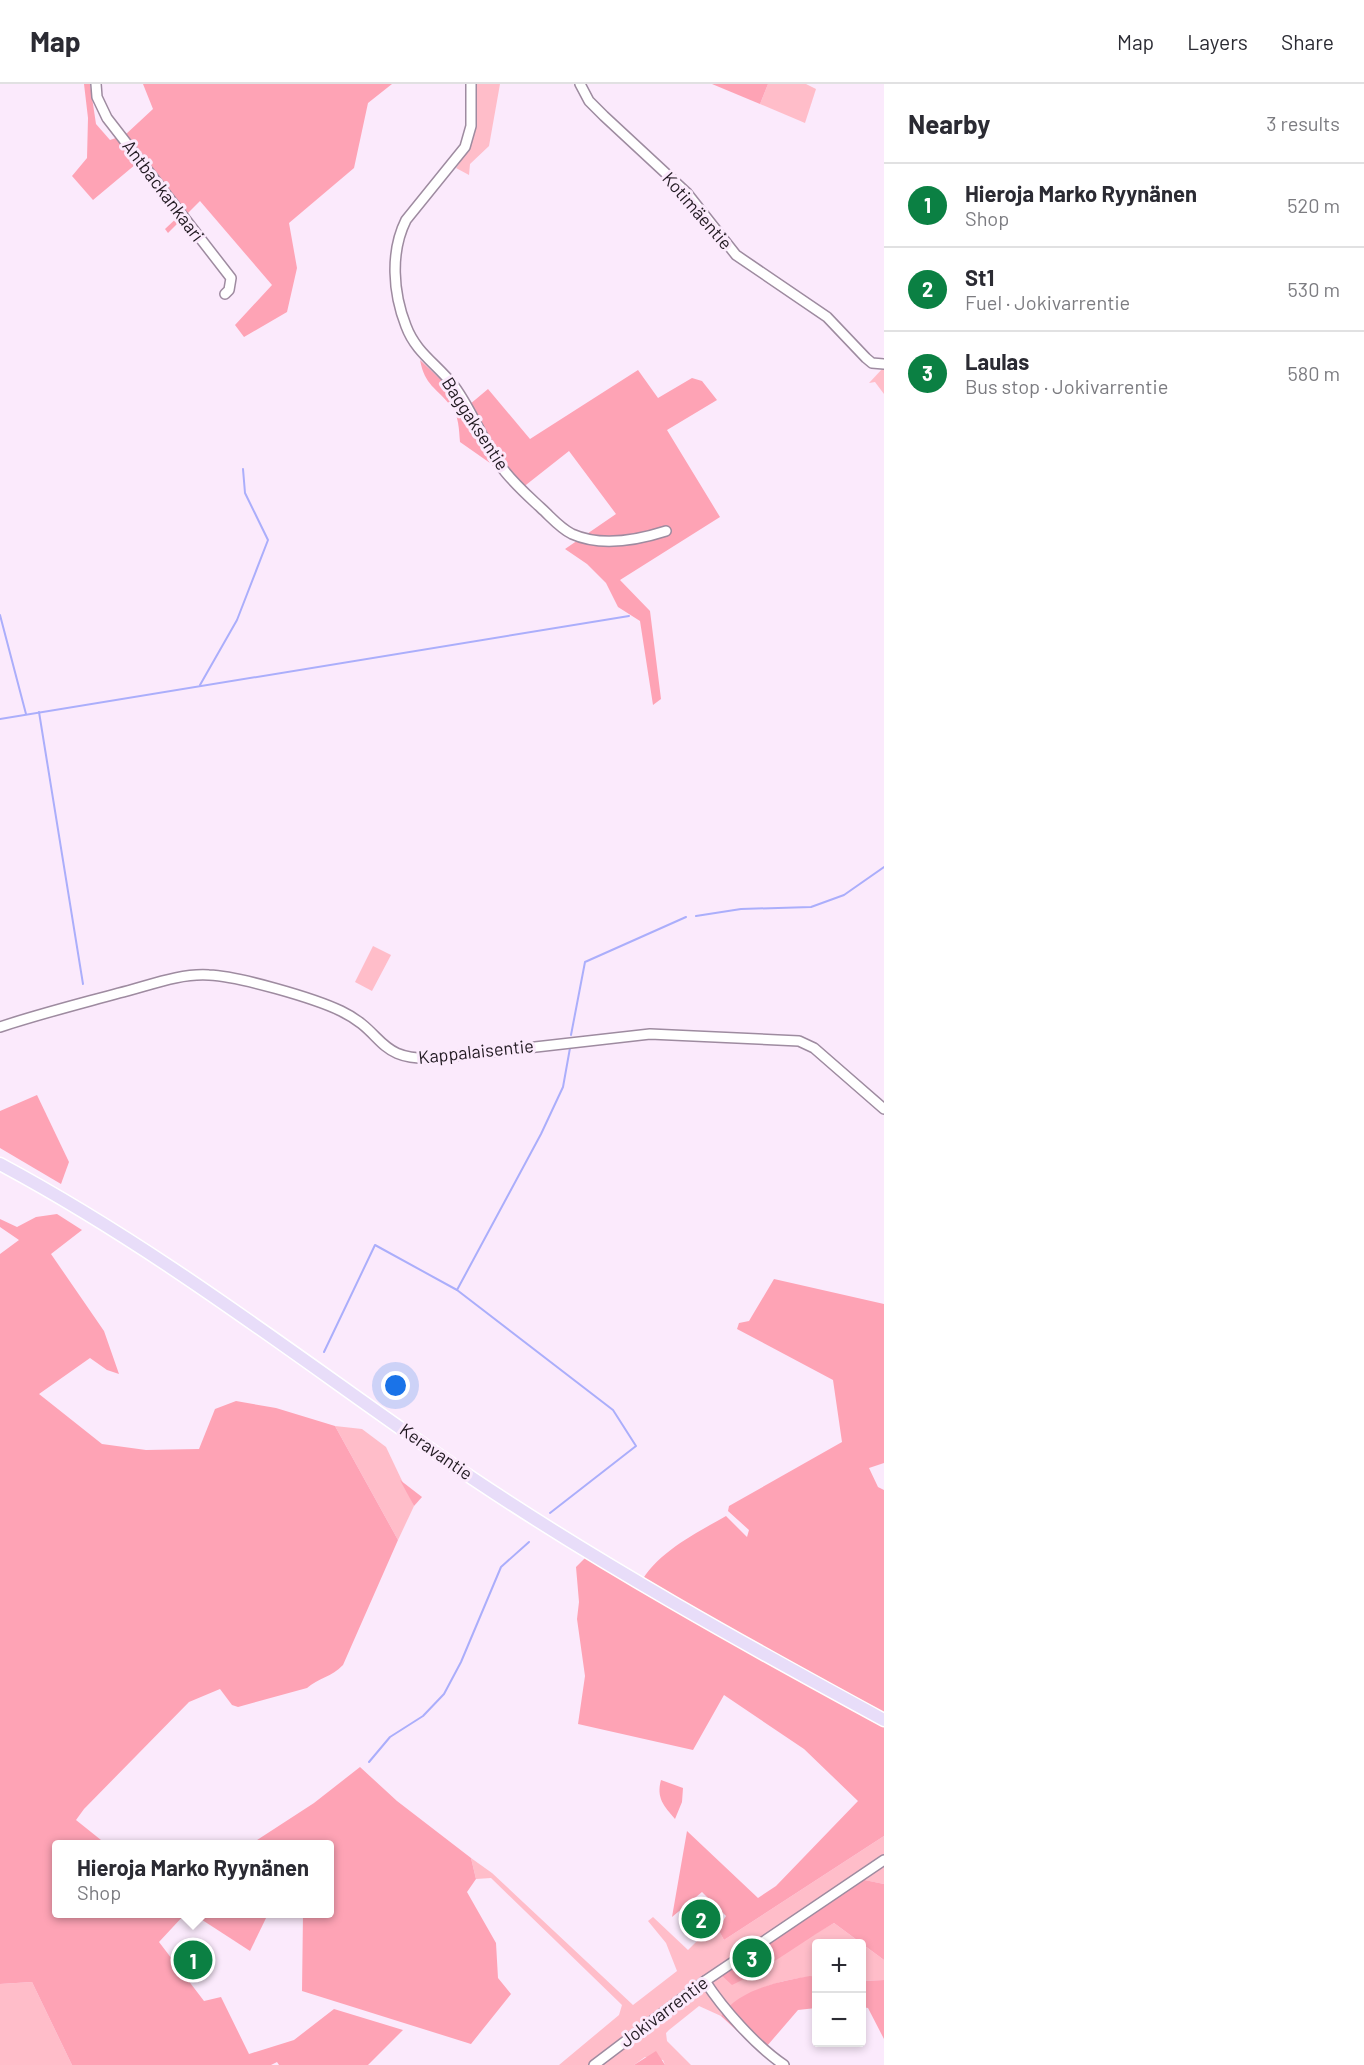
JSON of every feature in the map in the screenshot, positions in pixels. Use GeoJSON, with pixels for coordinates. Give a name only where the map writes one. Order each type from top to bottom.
{"type":"FeatureCollection","features":[{"type":"Feature","properties":{"kind":"main road","name":"Keravantie"},"geometry":{"type":"LineString","coordinates":[[0,1164],[168,1264],[470,1476],[558,1534],[694,1616],[884,1720]]}},
{"type":"Feature","properties":{"kind":"street","name":"Antbackankaari"},"geometry":{"type":"LineString","coordinates":[[96,84],[97,97],[107,118],[231,278],[229,290],[225,294]]}},
{"type":"Feature","properties":{"kind":"street","name":"Baggaksentie"},"geometry":{"type":"LineString","coordinates":[[471,84],[471,126],[465,147],[406,220],[401,230],[396,260],[396,293],[411,340],[420,353],[454,386],[500,465],[561,527],[585,538],[624,540],[642,538],[666,531]]}},
{"type":"Feature","properties":{"kind":"street","name":"Kotimäentie"},"geometry":{"type":"LineString","coordinates":[[580,84],[590,101],[604,116],[687,193],[736,255],[827,316],[872,363],[884,364]]}},
{"type":"Feature","properties":{"kind":"street","name":"Kappalaisentie"},"geometry":{"type":"LineString","coordinates":[[0,1027],[174,978],[207,974],[238,980],[330,1006],[352,1017],[393,1053],[411,1059],[439,1058],[650,1034],[799,1041],[814,1048],[884,1109]]}},
{"type":"Feature","properties":{"kind":"street","name":"Jokivarrentie"},"geometry":{"type":"LineString","coordinates":[[594,2065],[705,1981],[826,1896],[884,1860]]}},
{"type":"Feature","properties":{"kind":"street"},"geometry":{"type":"LineString","coordinates":[[705,1981],[716,1997],[766,2051],[784,2065]]}},
{"type":"Feature","properties":{"kind":"shaded area"},"geometry":{"type":"Polygon","coordinates":[[[84,84],[90,84],[96,124],[110,140],[125,135],[153,109],[143,84],[392,84],[368,103],[354,168],[289,223],[297,268],[287,312],[244,337],[235,325],[272,285],[200,201],[168,233],[165,229],[183,212],[142,159],[93,200],[72,176],[87,158],[88,118],[84,84]]]}},
{"type":"Feature","properties":{"kind":"shaded area"},"geometry":{"type":"Polygon","coordinates":[[[476,84],[500,84],[489,146],[470,164],[469,175],[456,168],[470,147],[476,84]]]}},
{"type":"Feature","properties":{"kind":"shaded area"},"geometry":{"type":"Polygon","coordinates":[[[712,84],[768,84],[760,104],[712,84]]]}},
{"type":"Feature","properties":{"kind":"shaded area"},"geometry":{"type":"Polygon","coordinates":[[[768,84],[806,84],[816,89],[805,123],[760,104],[768,84]]]}},
{"type":"Feature","properties":{"kind":"shaded area"},"geometry":{"type":"Polygon","coordinates":[[[420,360],[453,391],[463,410],[488,389],[530,439],[638,370],[658,398],[692,378],[702,381],[717,400],[667,430],[720,517],[620,580],[650,611],[661,699],[653,705],[640,621],[618,607],[606,583],[587,564],[565,549],[616,514],[569,451],[517,492],[490,463],[460,442],[456,414],[428,381],[420,360]]]}},
{"type":"Feature","properties":{"kind":"shaded area"},"geometry":{"type":"Polygon","coordinates":[[[884,367],[884,394],[875,382],[869,383],[884,367]]]}},
{"type":"Feature","properties":{"kind":"shaded area"},"geometry":{"type":"Polygon","coordinates":[[[373,946],[391,955],[372,991],[355,982],[373,946]]]}},
{"type":"Feature","properties":{"kind":"shaded area"},"geometry":{"type":"Polygon","coordinates":[[[37,1095],[69,1162],[61,1184],[0,1148],[0,1111],[37,1095]]]}},
{"type":"Feature","properties":{"kind":"shaded area"},"geometry":{"type":"Polygon","coordinates":[[[57,1214],[82,1230],[51,1254],[104,1331],[119,1374],[107,1370],[90,1358],[39,1394],[102,1444],[146,1450],[199,1449],[215,1409],[236,1401],[276,1408],[335,1426],[398,1540],[343,1665],[339,1669],[307,1688],[238,1707],[232,1705],[220,1689],[189,1702],[84,1809],[76,1820],[101,1840],[52,1840],[52,1918],[181,1918],[159,1942],[204,2001],[221,1997],[249,2054],[294,2040],[334,2009],[403,2030],[368,2065],[279,2065],[277,2062],[271,2065],[72,2065],[32,1982],[0,1984],[0,1254],[19,1240],[0,1227],[0,1219],[17,1227],[36,1217],[57,1214]]]}},
{"type":"Feature","properties":{"kind":"shaded area"},"geometry":{"type":"Polygon","coordinates":[[[774,1279],[884,1304],[884,1463],[869,1468],[878,1487],[884,1490],[884,1836],[724,1940],[718,1929],[726,1916],[702,1892],[672,1917],[687,1831],[758,1898],[776,1886],[858,1801],[804,1749],[724,1695],[693,1750],[578,1724],[585,1676],[577,1619],[579,1602],[576,1567],[590,1553],[640,1584],[666,1553],[726,1516],[747,1537],[749,1530],[728,1511],[729,1506],[842,1442],[833,1380],[737,1329],[739,1323],[749,1321],[774,1279]]]}},
{"type":"Feature","properties":{"kind":"shaded area"},"geometry":{"type":"Polygon","coordinates":[[[335,1426],[362,1429],[386,1447],[414,1506],[398,1540],[335,1426]]]}},
{"type":"Feature","properties":{"kind":"shaded area"},"geometry":{"type":"Polygon","coordinates":[[[400,1480],[422,1497],[414,1506],[400,1480]]]}},
{"type":"Feature","properties":{"kind":"shaded area"},"geometry":{"type":"Polygon","coordinates":[[[360,1767],[397,1801],[471,1858],[476,1879],[467,1892],[496,1943],[498,1978],[511,1994],[471,2044],[302,1991],[303,1918],[334,1918],[334,1840],[257,1840],[314,1803],[360,1767]]]}},
{"type":"Feature","properties":{"kind":"shaded area"},"geometry":{"type":"Polygon","coordinates":[[[661,1780],[683,1788],[682,1802],[675,1819],[660,1797],[661,1780]]]}},
{"type":"Feature","properties":{"kind":"shaded area"},"geometry":{"type":"Polygon","coordinates":[[[884,1836],[884,1884],[854,1878],[761,1971],[787,1950],[834,1923],[856,1939],[812,1939],[812,1977],[792,1979],[764,1987],[739,2000],[721,2016],[699,2006],[666,2033],[667,2041],[691,2065],[665,2065],[663,2060],[645,2057],[634,2065],[559,2065],[619,2015],[622,2005],[491,1878],[476,1879],[471,1858],[492,1873],[633,2005],[677,1971],[666,1943],[648,1921],[653,1917],[688,1950],[698,1940],[718,1929],[724,1940],[884,1836]]]}},
{"type":"Feature","properties":{"kind":"shaded area"},"geometry":{"type":"Polygon","coordinates":[[[855,1878],[884,1884],[884,1960],[866,1947],[866,1939],[856,1939],[834,1923],[732,1985],[718,1972],[855,1878]]]}},
{"type":"Feature","properties":{"kind":"shaded area"},"geometry":{"type":"Polygon","coordinates":[[[199,1918],[266,1918],[250,1951],[199,1918]]]}},
{"type":"Feature","properties":{"kind":"shaded area"},"geometry":{"type":"Polygon","coordinates":[[[866,1947],[884,1960],[884,1980],[866,1981],[866,1947]]]}},
{"type":"Feature","properties":{"kind":"shaded area"},"geometry":{"type":"Polygon","coordinates":[[[812,1976],[812,2008],[798,2010],[761,2053],[721,2016],[738,1999],[749,1993],[786,1981],[812,1976]]]}},
{"type":"Feature","properties":{"kind":"shaded area"},"geometry":{"type":"Polygon","coordinates":[[[884,1980],[884,2039],[866,2008],[866,1981],[884,1980]]]}},
{"type":"Feature","properties":{"kind":"shaded area"},"geometry":{"type":"Polygon","coordinates":[[[32,1982],[72,2065],[0,2065],[0,1984],[32,1982]]]}},
{"type":"Feature","properties":{"kind":"shaded area"},"geometry":{"type":"Polygon","coordinates":[[[656,2051],[665,2065],[634,2065],[656,2051]]]}},
{"type":"Feature","properties":{"kind":"waterway"},"geometry":{"type":"LineString","coordinates":[[200,685],[237,620],[268,540],[245,493],[243,469]]}},
{"type":"Feature","properties":{"kind":"waterway"},"geometry":{"type":"LineString","coordinates":[[0,615],[26,714]]}},
{"type":"Feature","properties":{"kind":"waterway"},"geometry":{"type":"LineString","coordinates":[[0,719],[629,616]]}},
{"type":"Feature","properties":{"kind":"waterway"},"geometry":{"type":"LineString","coordinates":[[39,712],[83,984]]}},
{"type":"Feature","properties":{"kind":"waterway"},"geometry":{"type":"LineString","coordinates":[[696,916],[741,909],[811,907],[844,895],[884,867]]}},
{"type":"Feature","properties":{"kind":"waterway"},"geometry":{"type":"LineString","coordinates":[[571,1035],[585,962],[686,917]]}},
{"type":"Feature","properties":{"kind":"waterway"},"geometry":{"type":"LineString","coordinates":[[457,1290],[541,1134],[563,1087],[570,1048]]}},
{"type":"Feature","properties":{"kind":"waterway"},"geometry":{"type":"LineString","coordinates":[[324,1352],[375,1245],[457,1290],[613,1410],[636,1446],[550,1513]]}},
{"type":"Feature","properties":{"kind":"waterway"},"geometry":{"type":"LineString","coordinates":[[369,1762],[390,1737],[423,1716],[444,1694],[461,1662],[501,1567],[529,1542]]}},
{"type":"Feature","properties":{"kind":"place","name":"St1"},"geometry":{"type":"Point","coordinates":[701,1919]}},
{"type":"Feature","properties":{"kind":"place","name":"Laulas"},"geometry":{"type":"Point","coordinates":[752,1958]}},
{"type":"Feature","properties":{"kind":"place","name":"Hieroja Marko Ryynänen"},"geometry":{"type":"Point","coordinates":[193,1960]}}]}
